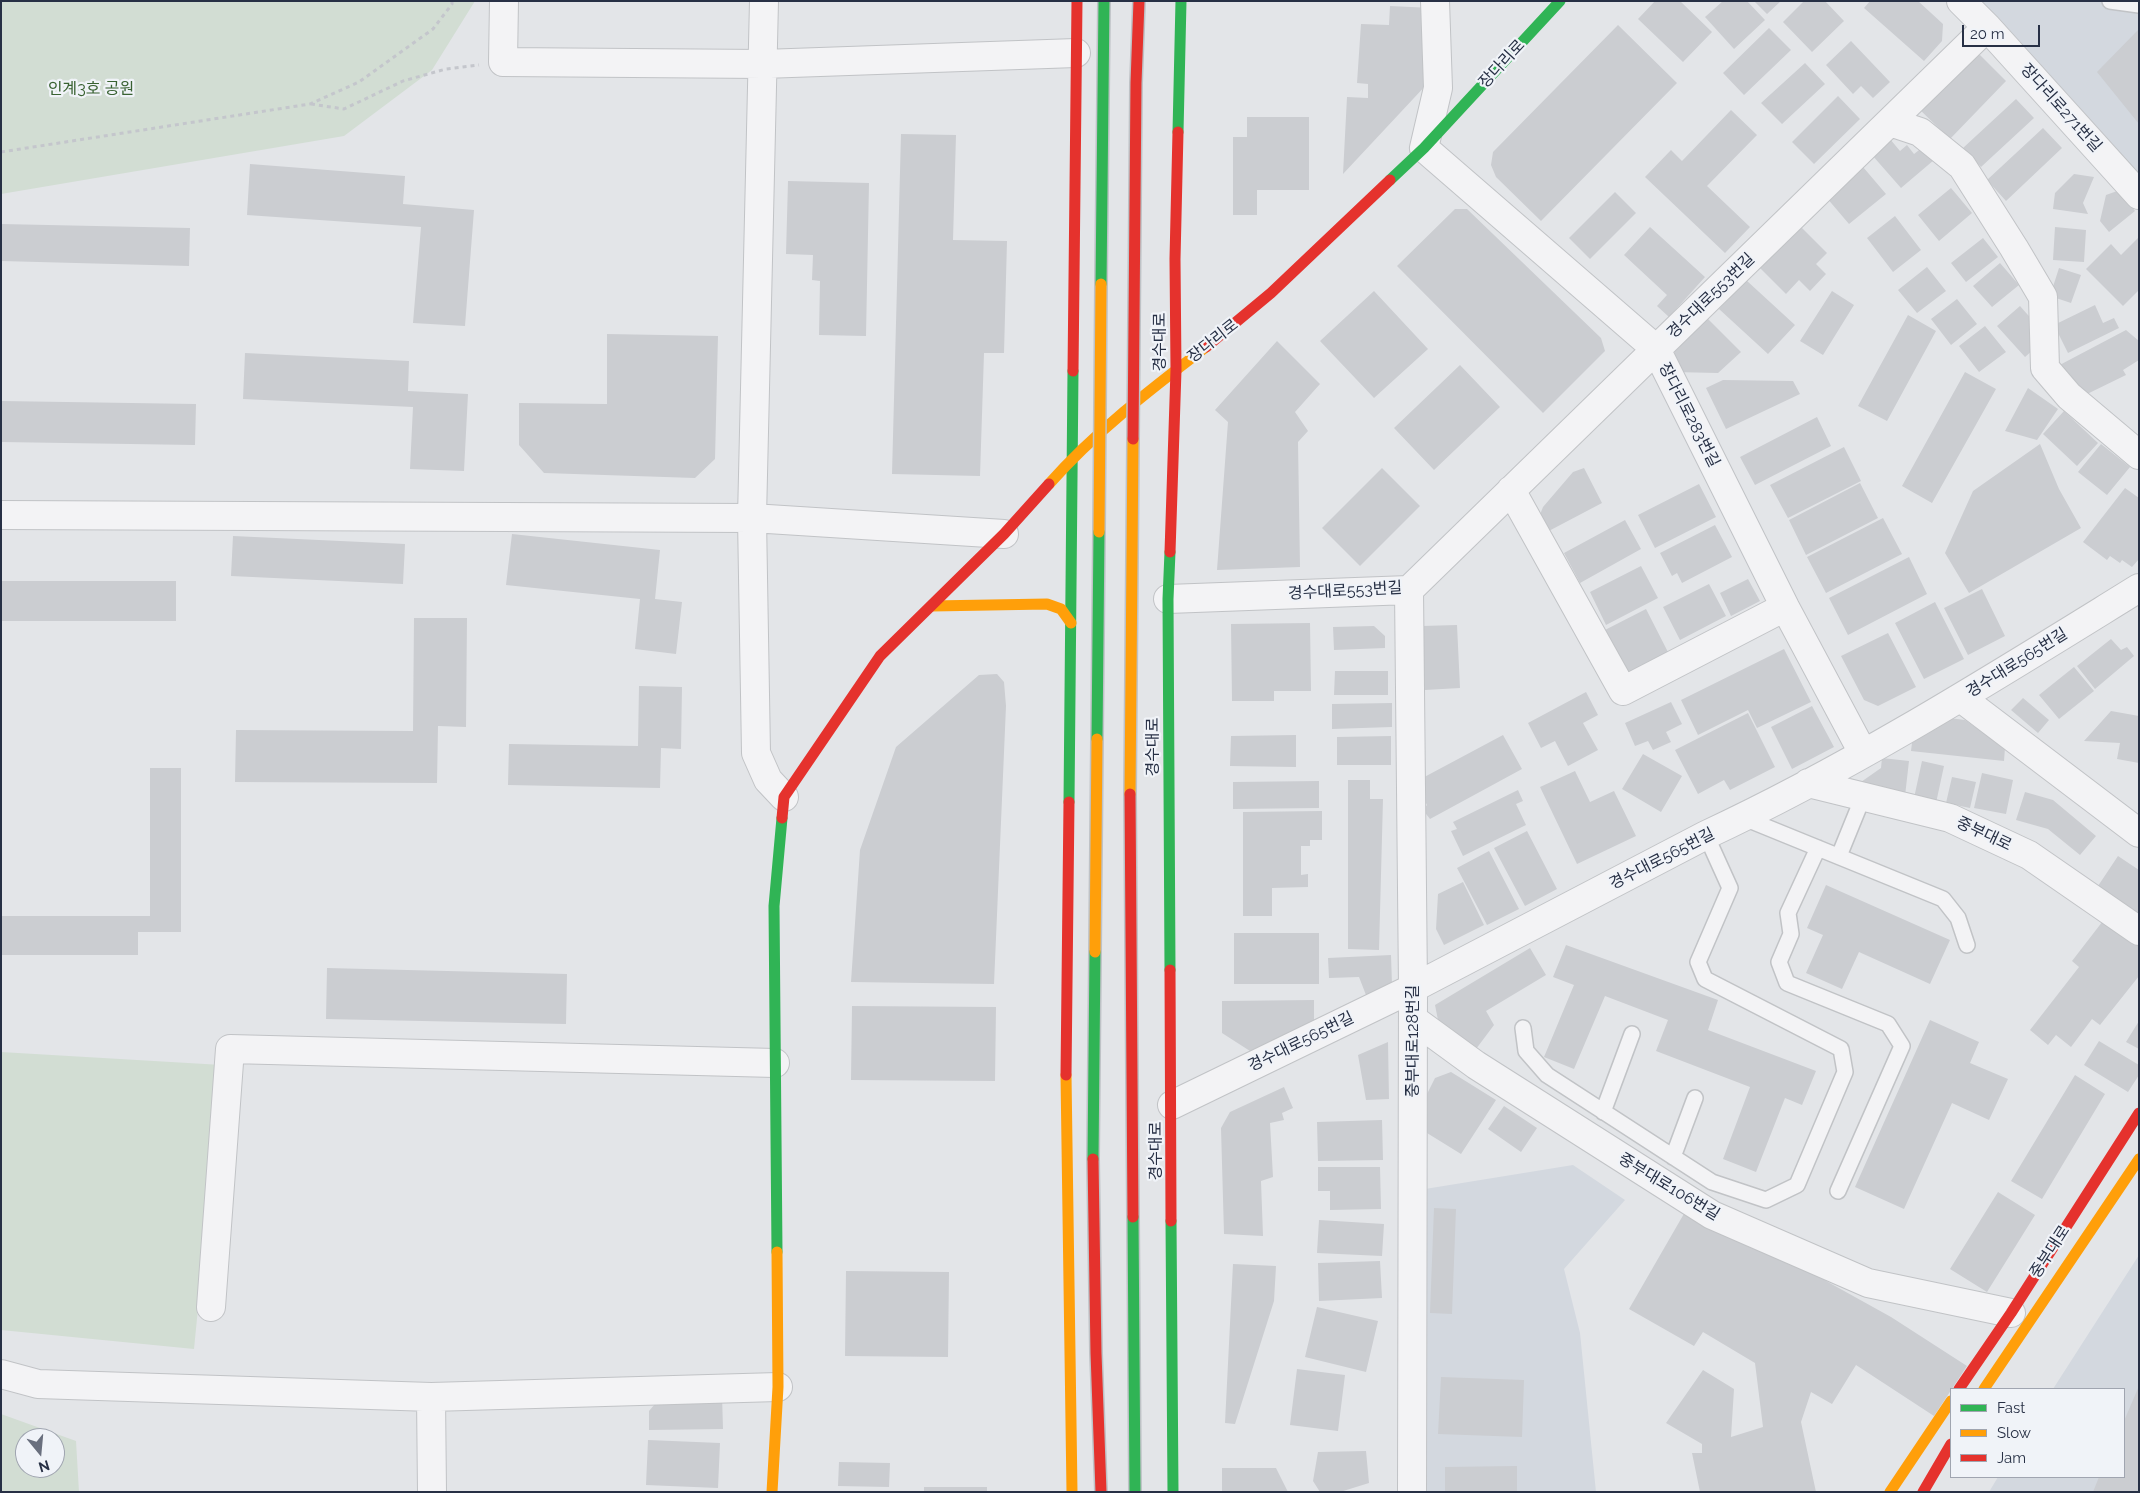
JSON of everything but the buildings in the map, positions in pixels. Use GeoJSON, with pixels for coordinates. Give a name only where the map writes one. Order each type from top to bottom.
{"type":"FeatureCollection","features":[{"type":"Feature","properties":{"kind":"main road"},"geometry":{"type":"LineString","coordinates":[[1072,1492],[1066,1099],[1077,1]]}},
{"type":"Feature","properties":{"kind":"main road"},"geometry":{"type":"LineString","coordinates":[[1101,1492],[1096,1353],[1094,1126],[1104,1]]}},
{"type":"Feature","properties":{"kind":"main road"},"geometry":{"type":"LineString","coordinates":[[1135,1492],[1130,776],[1136,83],[1139,1]]}},
{"type":"Feature","properties":{"kind":"main road","name":"경수대로"},"geometry":{"type":"LineString","coordinates":[[1173,1492],[1168,599],[1176,370],[1175,259],[1181,1]]}},
{"type":"Feature","properties":{"kind":"main road","name":"장다리로"},"geometry":{"type":"LineString","coordinates":[[784,797],[880,656],[1004,534],[1073,456],[1272,293],[1424,148],[1560,1]]}},
{"type":"Feature","properties":{"kind":"main road"},"geometry":{"type":"LineString","coordinates":[[932,606],[1047,604],[1061,609],[1071,623]]}},
{"type":"Feature","properties":{"kind":"main road"},"geometry":{"type":"LineString","coordinates":[[772,1492],[778,1387],[774,906],[784,797]]}},
{"type":"Feature","properties":{"kind":"main road","name":"중부대로"},"geometry":{"type":"LineString","coordinates":[[1960,1388],[2011,1313],[2139,1113]]}},
{"type":"Feature","properties":{"kind":"main road","name":"중부대로"},"geometry":{"type":"LineString","coordinates":[[1985,1388],[2139,1159]]}},
{"type":"Feature","properties":{"kind":"main road"},"geometry":{"type":"LineString","coordinates":[[1890,1492],[1950,1402]]}},
{"type":"Feature","properties":{"kind":"main road"},"geometry":{"type":"LineString","coordinates":[[1923,1492],[1950,1446]]}},
{"type":"Feature","properties":{"kind":"street"},"geometry":{"type":"LineString","coordinates":[[504,1],[503,62],[763,64],[1076,53]]}},
{"type":"Feature","properties":{"kind":"street"},"geometry":{"type":"LineString","coordinates":[[764,1],[752,518],[756,752],[768,780],[784,797]]}},
{"type":"Feature","properties":{"kind":"street"},"geometry":{"type":"LineString","coordinates":[[1424,148],[1438,88],[1436,1]]}},
{"type":"Feature","properties":{"kind":"street","name":"장다리로271번길"},"geometry":{"type":"LineString","coordinates":[[1961,1],[1988,27],[2139,195]]}},
{"type":"Feature","properties":{"kind":"street","name":"경수대로553번길"},"geometry":{"type":"LineString","coordinates":[[1168,599],[1408,590],[1988,27]]}},
{"type":"Feature","properties":{"kind":"street"},"geometry":{"type":"LineString","coordinates":[[1890,122],[1920,132],[1962,166],[2043,297],[2045,368],[2069,396],[2139,455]]}},
{"type":"Feature","properties":{"kind":"street","name":"장다리로283번길"},"geometry":{"type":"LineString","coordinates":[[1424,148],[1656,350],[1785,607],[1863,753]]}},
{"type":"Feature","properties":{"kind":"street"},"geometry":{"type":"LineString","coordinates":[[1511,490],[1623,691],[1785,607]]}},
{"type":"Feature","properties":{"kind":"street"},"geometry":{"type":"LineString","coordinates":[[1,515],[752,518],[1004,534]]}},
{"type":"Feature","properties":{"kind":"street","name":"경수대로565번길"},"geometry":{"type":"LineString","coordinates":[[1172,1105],[1413,988],[1744,818],[1961,698],[2139,588]]}},
{"type":"Feature","properties":{"kind":"street","name":"중부대로128번길"},"geometry":{"type":"LineString","coordinates":[[1408,590],[1413,988],[1412,1492]]}},
{"type":"Feature","properties":{"kind":"street"},"geometry":{"type":"LineString","coordinates":[[1961,698],[2139,833]]}},
{"type":"Feature","properties":{"kind":"street","name":"중부대로"},"geometry":{"type":"LineString","coordinates":[[1808,783],[1950,818],[2028,855],[2139,931]]}},
{"type":"Feature","properties":{"kind":"street","name":"중부대로106번길"},"geometry":{"type":"LineString","coordinates":[[1413,1019],[1476,1065],[1712,1215],[1868,1283],[2011,1313]]}},
{"type":"Feature","properties":{"kind":"street"},"geometry":{"type":"LineString","coordinates":[[211,1307],[230,1049],[776,1063]]}},
{"type":"Feature","properties":{"kind":"street"},"geometry":{"type":"LineString","coordinates":[[1,1374],[38,1384],[431,1397],[778,1387]]}},
{"type":"Feature","properties":{"kind":"street"},"geometry":{"type":"LineString","coordinates":[[431,1397],[432,1492]]}},
{"type":"Feature","properties":{"kind":"lane"},"geometry":{"type":"LineString","coordinates":[[2110,1],[2139,5]]}},
{"type":"Feature","properties":{"kind":"lane"},"geometry":{"type":"LineString","coordinates":[[1839,856],[1863,796]]}},
{"type":"Feature","properties":{"kind":"lane"},"geometry":{"type":"LineString","coordinates":[[1744,818],[1943,899],[1958,918],[1967,945]]}},
{"type":"Feature","properties":{"kind":"lane"},"geometry":{"type":"LineString","coordinates":[[1523,1028],[1526,1051],[1547,1076],[1712,1182],[1766,1200],[1797,1185],[1845,1072],[1841,1049],[1705,979],[1698,962],[1730,888],[1706,836]]}},
{"type":"Feature","properties":{"kind":"lane"},"geometry":{"type":"LineString","coordinates":[[1818,848],[1788,913],[1791,934],[1779,962],[1787,983],[1888,1024],[1902,1046],[1838,1191]]}},
{"type":"Feature","properties":{"kind":"lane"},"geometry":{"type":"LineString","coordinates":[[1603,1112],[1632,1034]]}},
{"type":"Feature","properties":{"kind":"lane"},"geometry":{"type":"LineString","coordinates":[[1673,1157],[1695,1098]]}},
{"type":"Feature","properties":{"kind":"path"},"geometry":{"type":"LineString","coordinates":[[1,152],[310,104],[359,82],[433,28],[452,4],[452,1]]}},
{"type":"Feature","properties":{"kind":"path"},"geometry":{"type":"LineString","coordinates":[[310,104],[344,109],[403,81],[446,69],[503,62]]}},
{"type":"Feature","properties":{"kind":"shaded area"},"geometry":{"type":"Polygon","coordinates":[[[1961,1],[2139,1],[2139,189],[1961,1]]]}},
{"type":"Feature","properties":{"kind":"shaded area"},"geometry":{"type":"Polygon","coordinates":[[[1573,1165],[1625,1200],[1564,1269],[1580,1333],[1596,1492],[1421,1492],[1425,1189],[1573,1165]]]}},
{"type":"Feature","properties":{"kind":"shaded area"},"geometry":{"type":"Polygon","coordinates":[[[2139,1255],[2139,1492],[1989,1492],[1997,1478],[2125,1478],[2125,1388],[2054,1388],[2139,1255]]]}},
{"type":"Feature","properties":{"kind":"green space","name":"인계3호 공원"},"geometry":{"type":"Polygon","coordinates":[[[1,1],[475,1],[432,70],[344,136],[1,194],[1,1]]]}},
{"type":"Feature","properties":{"kind":"green space"},"geometry":{"type":"Polygon","coordinates":[[[1,1052],[222,1065],[194,1349],[1,1330],[1,1052]]]}},
{"type":"Feature","properties":{"kind":"green space"},"geometry":{"type":"Polygon","coordinates":[[[1,1414],[40,1428],[15,1428],[15,1478],[65,1478],[65,1437],[76,1441],[79,1492],[1,1492],[1,1414]]]}},
{"type":"Feature","properties":{"kind":"traffic: fast"},"geometry":{"type":"LineString","coordinates":[[1101,284],[1104,1]]}},
{"type":"Feature","properties":{"kind":"traffic: fast"},"geometry":{"type":"LineString","coordinates":[[1178,132],[1181,1]]}},
{"type":"Feature","properties":{"kind":"traffic: fast"},"geometry":{"type":"LineString","coordinates":[[1390,180],[1424,148],[1560,1]]}},
{"type":"Feature","properties":{"kind":"traffic: fast"},"geometry":{"type":"LineString","coordinates":[[1069,802],[1073,371]]}},
{"type":"Feature","properties":{"kind":"traffic: fast"},"geometry":{"type":"LineString","coordinates":[[1097,739],[1099,532]]}},
{"type":"Feature","properties":{"kind":"traffic: fast"},"geometry":{"type":"LineString","coordinates":[[1170,552],[1168,599],[1170,970]]}},
{"type":"Feature","properties":{"kind":"traffic: fast"},"geometry":{"type":"LineString","coordinates":[[777,1252],[774,906],[782,818]]}},
{"type":"Feature","properties":{"kind":"traffic: fast"},"geometry":{"type":"LineString","coordinates":[[1093,1159],[1095,952]]}},
{"type":"Feature","properties":{"kind":"traffic: fast"},"geometry":{"type":"LineString","coordinates":[[1133,1217],[1135,1492]]}},
{"type":"Feature","properties":{"kind":"traffic: fast"},"geometry":{"type":"LineString","coordinates":[[1171,1221],[1173,1492]]}},
{"type":"Feature","properties":{"kind":"traffic: slow"},"geometry":{"type":"LineString","coordinates":[[1099,532],[1101,284]]}},
{"type":"Feature","properties":{"kind":"traffic: slow"},"geometry":{"type":"LineString","coordinates":[[1049,484],[1104,429],[1206,347]]}},
{"type":"Feature","properties":{"kind":"traffic: slow"},"geometry":{"type":"LineString","coordinates":[[1130,794],[1133,439]]}},
{"type":"Feature","properties":{"kind":"traffic: slow"},"geometry":{"type":"LineString","coordinates":[[932,606],[1047,604],[1061,609],[1071,623]]}},
{"type":"Feature","properties":{"kind":"traffic: slow"},"geometry":{"type":"LineString","coordinates":[[1095,952],[1097,739]]}},
{"type":"Feature","properties":{"kind":"traffic: slow"},"geometry":{"type":"LineString","coordinates":[[1066,1075],[1072,1492]]}},
{"type":"Feature","properties":{"kind":"traffic: slow"},"geometry":{"type":"LineString","coordinates":[[1985,1388],[2139,1159]]}},
{"type":"Feature","properties":{"kind":"traffic: slow"},"geometry":{"type":"LineString","coordinates":[[772,1492],[778,1387],[777,1252]]}},
{"type":"Feature","properties":{"kind":"traffic: slow"},"geometry":{"type":"LineString","coordinates":[[1890,1492],[1950,1402]]}},
{"type":"Feature","properties":{"kind":"traffic: jam"},"geometry":{"type":"LineString","coordinates":[[1073,371],[1077,1]]}},
{"type":"Feature","properties":{"kind":"traffic: jam"},"geometry":{"type":"LineString","coordinates":[[1133,439],[1136,83],[1139,1]]}},
{"type":"Feature","properties":{"kind":"traffic: jam"},"geometry":{"type":"LineString","coordinates":[[1170,552],[1176,370],[1175,259],[1178,132]]}},
{"type":"Feature","properties":{"kind":"traffic: jam"},"geometry":{"type":"LineString","coordinates":[[1206,347],[1271,293],[1390,180]]}},
{"type":"Feature","properties":{"kind":"traffic: jam"},"geometry":{"type":"LineString","coordinates":[[782,818],[784,797],[880,656],[1004,534],[1049,484]]}},
{"type":"Feature","properties":{"kind":"traffic: jam"},"geometry":{"type":"LineString","coordinates":[[1130,794],[1133,1217]]}},
{"type":"Feature","properties":{"kind":"traffic: jam"},"geometry":{"type":"LineString","coordinates":[[1066,1075],[1069,802]]}},
{"type":"Feature","properties":{"kind":"traffic: jam"},"geometry":{"type":"LineString","coordinates":[[1170,970],[1171,1221]]}},
{"type":"Feature","properties":{"kind":"traffic: jam"},"geometry":{"type":"LineString","coordinates":[[1960,1388],[2011,1313],[2139,1113]]}},
{"type":"Feature","properties":{"kind":"traffic: jam"},"geometry":{"type":"LineString","coordinates":[[1093,1159],[1096,1353],[1101,1492]]}},
{"type":"Feature","properties":{"kind":"traffic: jam"},"geometry":{"type":"LineString","coordinates":[[1923,1492],[1950,1446]]}}]}
